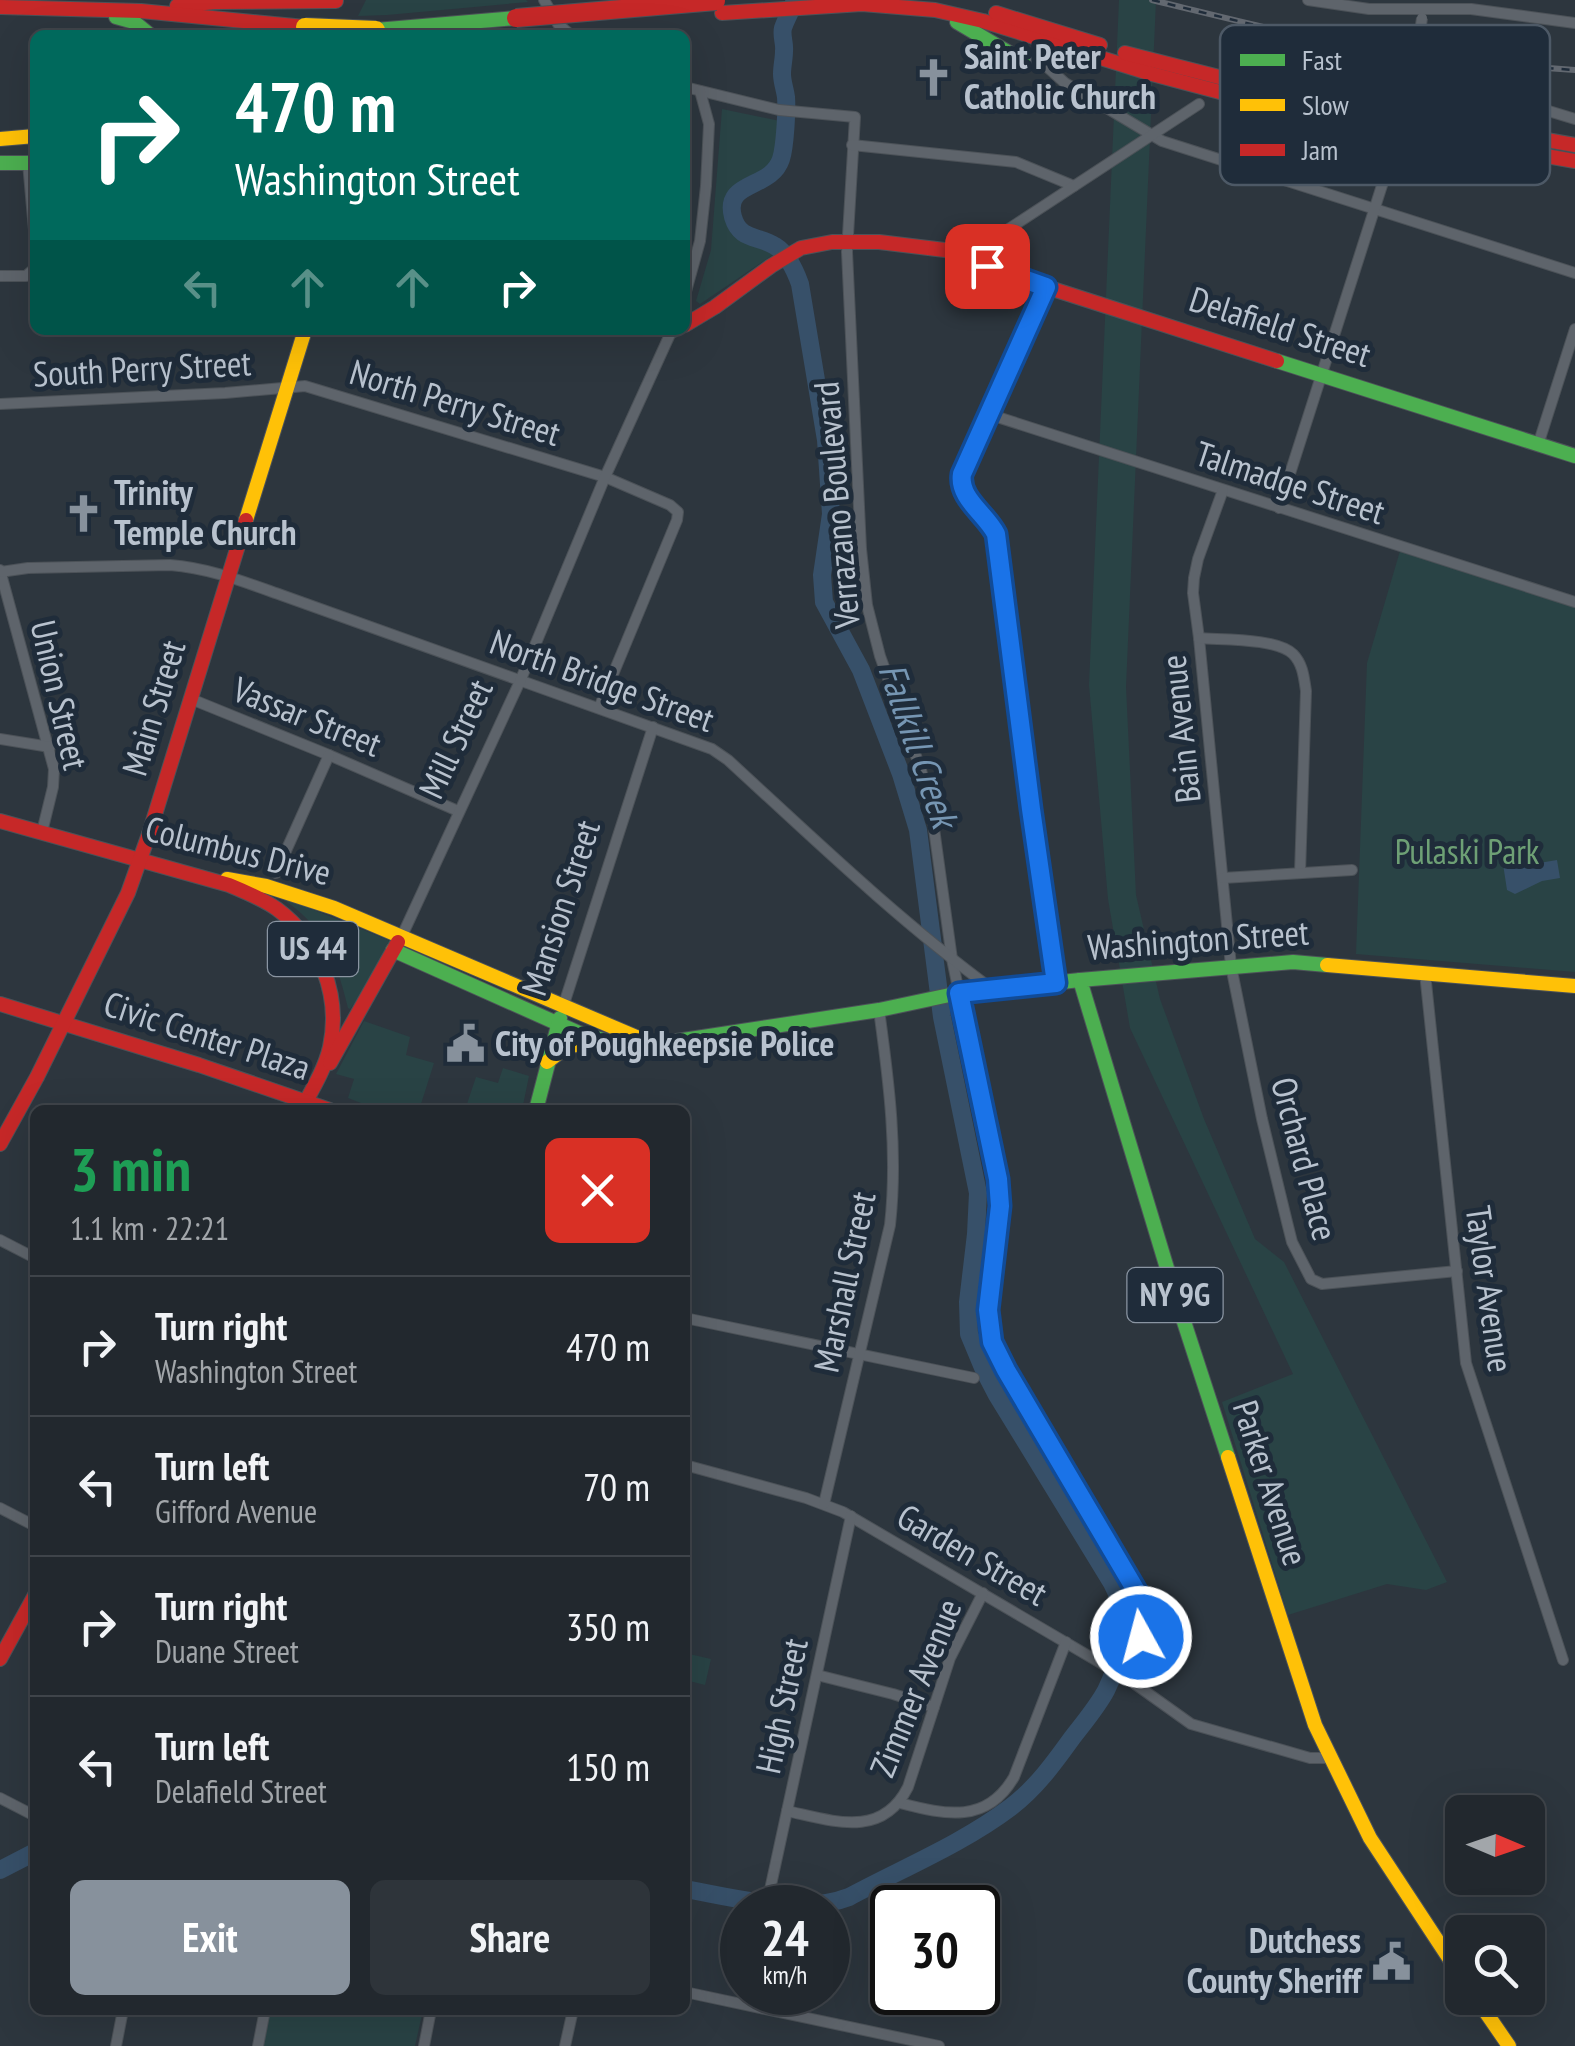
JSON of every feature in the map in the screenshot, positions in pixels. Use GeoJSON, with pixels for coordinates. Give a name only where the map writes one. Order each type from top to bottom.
{"type":"FeatureCollection","features":[{"type":"Feature","properties":{"kind":"main road"},"geometry":{"type":"LineString","coordinates":[[124,10],[214,2],[336,0],[337,30]]}},
{"type":"Feature","properties":{"kind":"main road"},"geometry":{"type":"LineString","coordinates":[[942,0],[989,10],[1158,63],[1220,78]]}},
{"type":"Feature","properties":{"kind":"main road"},"geometry":{"type":"LineString","coordinates":[[0,7],[124,10],[376,30],[519,24],[724,5],[772,9],[862,4],[919,8],[983,22],[1220,92]]}},
{"type":"Feature","properties":{"kind":"main road"},"geometry":{"type":"LineString","coordinates":[[0,16],[65,8],[130,20],[146,30]]}},
{"type":"Feature","properties":{"kind":"main road"},"geometry":{"type":"LineString","coordinates":[[919,8],[961,23],[1023,61]]}},
{"type":"Feature","properties":{"kind":"main road"},"geometry":{"type":"LineString","coordinates":[[487,30],[519,24]]}},
{"type":"Feature","properties":{"kind":"main road"},"geometry":{"type":"LineString","coordinates":[[0,126],[30,131]]}},
{"type":"Feature","properties":{"kind":"main road"},"geometry":{"type":"LineString","coordinates":[[0,139],[30,133]]}},
{"type":"Feature","properties":{"kind":"main road"},"geometry":{"type":"LineString","coordinates":[[1550,141],[1575,145]]}},
{"type":"Feature","properties":{"kind":"main road"},"geometry":{"type":"LineString","coordinates":[[1550,156],[1575,161]]}},
{"type":"Feature","properties":{"kind":"main road"},"geometry":{"type":"LineString","coordinates":[[0,163],[30,163]]}},
{"type":"Feature","properties":{"kind":"main road"},"geometry":{"type":"LineString","coordinates":[[690,321],[799,249],[825,241],[847,242]]}},
{"type":"Feature","properties":{"kind":"main road","name":"Delafield Street"},"geometry":{"type":"LineString","coordinates":[[847,242],[958,251],[1046,287],[1575,456]]}},
{"type":"Feature","properties":{"kind":"main road","name":"Main Street"},"geometry":{"type":"LineString","coordinates":[[0,1144],[111,931],[140,859],[304,335]]}},
{"type":"Feature","properties":{"kind":"main road","name":"Columbus Drive"},"geometry":{"type":"LineString","coordinates":[[0,821],[195,875],[282,890],[334,908],[397,944],[561,1015]]}},
{"type":"Feature","properties":{"kind":"main road","name":"US 44"},"geometry":{"type":"LineString","coordinates":[[195,875],[268,903],[296,926],[317,955],[329,988],[333,1024],[329,1051],[307,1099]]}},
{"type":"Feature","properties":{"kind":"main road","name":"Mill Street"},"geometry":{"type":"LineString","coordinates":[[307,1099],[397,944]]}},
{"type":"Feature","properties":{"kind":"main road","name":"Washington Street"},"geometry":{"type":"LineString","coordinates":[[561,1015],[588,1036],[628,1046],[693,1040],[992,989],[1292,962],[1575,986]]}},
{"type":"Feature","properties":{"kind":"main road","name":"Parker Avenue"},"geometry":{"type":"LineString","coordinates":[[1080,980],[1213,1414],[1315,1726],[1370,1838],[1445,1952]]}},
{"type":"Feature","properties":{"kind":"main road","name":"Civic Center Plaza"},"geometry":{"type":"LineString","coordinates":[[0,1004],[307,1099]]}},
{"type":"Feature","properties":{"kind":"main road","name":"Washington Street"},"geometry":{"type":"LineString","coordinates":[[561,1015],[649,1042]]}},
{"type":"Feature","properties":{"kind":"main road","name":"Mansion Street"},"geometry":{"type":"LineString","coordinates":[[537,1105],[561,1015]]}},
{"type":"Feature","properties":{"kind":"main road"},"geometry":{"type":"LineString","coordinates":[[546,1062],[572,1045],[614,1044]]}},
{"type":"Feature","properties":{"kind":"main road"},"geometry":{"type":"LineString","coordinates":[[0,1659],[30,1604]]}},
{"type":"Feature","properties":{"kind":"main road"},"geometry":{"type":"LineString","coordinates":[[1487,2015],[1508,2046]]}},
{"type":"Feature","properties":{"kind":"street"},"geometry":{"type":"LineString","coordinates":[[544,0],[565,30]]}},
{"type":"Feature","properties":{"kind":"street"},"geometry":{"type":"LineString","coordinates":[[1308,0],[1422,14],[1471,9],[1575,22]]}},
{"type":"Feature","properties":{"kind":"street"},"geometry":{"type":"LineString","coordinates":[[1421,25],[1422,14]]}},
{"type":"Feature","properties":{"kind":"street"},"geometry":{"type":"LineString","coordinates":[[1023,61],[1045,65],[1065,83],[1153,135],[1220,159]]}},
{"type":"Feature","properties":{"kind":"street"},"geometry":{"type":"LineString","coordinates":[[690,88],[779,110],[855,118],[847,242]]}},
{"type":"Feature","properties":{"kind":"street"},"geometry":{"type":"LineString","coordinates":[[690,277],[700,241],[706,186],[709,124],[700,91]]}},
{"type":"Feature","properties":{"kind":"street"},"geometry":{"type":"LineString","coordinates":[[968,255],[1199,104]]}},
{"type":"Feature","properties":{"kind":"street"},"geometry":{"type":"LineString","coordinates":[[1550,111],[1575,119]]}},
{"type":"Feature","properties":{"kind":"street"},"geometry":{"type":"LineString","coordinates":[[852,145],[1016,162],[1074,186]]}},
{"type":"Feature","properties":{"kind":"street"},"geometry":{"type":"LineString","coordinates":[[1302,185],[1575,274]]}},
{"type":"Feature","properties":{"kind":"street"},"geometry":{"type":"LineString","coordinates":[[1278,508],[1382,185]]}},
{"type":"Feature","properties":{"kind":"street","name":"Verrazano Boulevard"},"geometry":{"type":"LineString","coordinates":[[847,242],[867,605],[932,814],[956,995],[1000,1192],[989,1293],[992,1342],[1138,1594],[1141,1637],[1135,1684]]}},
{"type":"Feature","properties":{"kind":"street"},"geometry":{"type":"LineString","coordinates":[[0,276],[26,276],[30,272]]}},
{"type":"Feature","properties":{"kind":"street"},"geometry":{"type":"LineString","coordinates":[[1046,287],[960,484],[996,534],[1056,983]]}},
{"type":"Feature","properties":{"kind":"street"},"geometry":{"type":"LineString","coordinates":[[1538,445],[1575,329]]}},
{"type":"Feature","properties":{"kind":"street","name":"Mill Street"},"geometry":{"type":"LineString","coordinates":[[397,944],[521,679],[605,477],[670,335]]}},
{"type":"Feature","properties":{"kind":"street","name":"North Perry Street"},"geometry":{"type":"LineString","coordinates":[[288,388],[304,386],[605,477],[678,512],[599,708]]}},
{"type":"Feature","properties":{"kind":"street","name":"South Perry Street"},"geometry":{"type":"LineString","coordinates":[[0,404],[288,388]]}},
{"type":"Feature","properties":{"kind":"street","name":"Talmadge Street"},"geometry":{"type":"LineString","coordinates":[[988,414],[1575,602]]}},
{"type":"Feature","properties":{"kind":"street","name":"Bain Avenue"},"geometry":{"type":"LineString","coordinates":[[1223,490],[1198,558],[1193,592],[1231,966]]}},
{"type":"Feature","properties":{"kind":"street","name":"North Bridge Street"},"geometry":{"type":"LineString","coordinates":[[0,571],[190,567],[229,577],[712,748],[916,929],[992,989]]}},
{"type":"Feature","properties":{"kind":"street","name":"Union Street"},"geometry":{"type":"LineString","coordinates":[[0,571],[54,769],[42,832]]}},
{"type":"Feature","properties":{"kind":"street"},"geometry":{"type":"LineString","coordinates":[[1199,638],[1278,646],[1295,656],[1304,672],[1300,873]]}},
{"type":"Feature","properties":{"kind":"street","name":"Vassar Street"},"geometry":{"type":"LineString","coordinates":[[191,699],[458,811]]}},
{"type":"Feature","properties":{"kind":"street","name":"Mansion Street"},"geometry":{"type":"LineString","coordinates":[[561,1015],[653,727]]}},
{"type":"Feature","properties":{"kind":"street"},"geometry":{"type":"LineString","coordinates":[[0,740],[50,747]]}},
{"type":"Feature","properties":{"kind":"street"},"geometry":{"type":"LineString","coordinates":[[276,873],[329,755]]}},
{"type":"Feature","properties":{"kind":"street"},"geometry":{"type":"LineString","coordinates":[[1224,878],[1352,870]]}},
{"type":"Feature","properties":{"kind":"street","name":"Orchard Place"},"geometry":{"type":"LineString","coordinates":[[1231,966],[1286,1222],[1311,1278],[1322,1284],[1457,1270]]}},
{"type":"Feature","properties":{"kind":"street","name":"Taylor Avenue"},"geometry":{"type":"LineString","coordinates":[[1425,973],[1466,1363],[1563,1660]]}},
{"type":"Feature","properties":{"kind":"street","name":"Marshall Street"},"geometry":{"type":"LineString","coordinates":[[824,1504],[893,1200],[893,1126],[879,1010]]}},
{"type":"Feature","properties":{"kind":"street"},"geometry":{"type":"LineString","coordinates":[[0,1240],[30,1256]]}},
{"type":"Feature","properties":{"kind":"street"},"geometry":{"type":"LineString","coordinates":[[690,1319],[974,1378]]}},
{"type":"Feature","properties":{"kind":"street","name":"Garden Street"},"geometry":{"type":"LineString","coordinates":[[690,1466],[824,1504],[851,1516],[1116,1672],[1192,1724],[1310,1758],[1330,1758]]}},
{"type":"Feature","properties":{"kind":"street"},"geometry":{"type":"LineString","coordinates":[[0,1508],[30,1523]]}},
{"type":"Feature","properties":{"kind":"street","name":"High Street"},"geometry":{"type":"LineString","coordinates":[[771,1885],[851,1516]]}},
{"type":"Feature","properties":{"kind":"street","name":"Zimmer Avenue"},"geometry":{"type":"LineString","coordinates":[[900,1803],[950,1658],[983,1593]]}},
{"type":"Feature","properties":{"kind":"street"},"geometry":{"type":"LineString","coordinates":[[787,1811],[843,1823],[866,1822],[887,1814],[900,1803],[956,1814],[996,1801],[1014,1777],[1066,1642]]}},
{"type":"Feature","properties":{"kind":"street"},"geometry":{"type":"LineString","coordinates":[[817,1675],[934,1707]]}},
{"type":"Feature","properties":{"kind":"street"},"geometry":{"type":"LineString","coordinates":[[0,1798],[30,1813]]}},
{"type":"Feature","properties":{"kind":"street"},"geometry":{"type":"LineString","coordinates":[[690,1992],[720,1995]]}},
{"type":"Feature","properties":{"kind":"street"},"geometry":{"type":"LineString","coordinates":[[116,2046],[123,2015]]}},
{"type":"Feature","properties":{"kind":"street"},"geometry":{"type":"LineString","coordinates":[[258,2046],[264,2015]]}},
{"type":"Feature","properties":{"kind":"street"},"geometry":{"type":"LineString","coordinates":[[424,2046],[430,2015]]}},
{"type":"Feature","properties":{"kind":"street"},"geometry":{"type":"LineString","coordinates":[[565,2046],[572,2015]]}},
{"type":"Feature","properties":{"kind":"street"},"geometry":{"type":"LineString","coordinates":[[814,2015],[939,2046]]}},
{"type":"Feature","properties":{"kind":"green space"},"geometry":{"type":"Polygon","coordinates":[[[366,0],[526,0],[528,2],[358,16],[366,0]]]}},
{"type":"Feature","properties":{"kind":"green space"},"geometry":{"type":"Polygon","coordinates":[[[1119,0],[1156,0],[1126,687],[1136,895],[1160,999],[1204,1119],[1255,1239],[1284,1262],[1447,1582],[1426,1590],[1387,1584],[1288,1615],[1222,1402],[1293,1374],[1130,1028],[1108,899],[1089,685],[1119,0]]]}},
{"type":"Feature","properties":{"kind":"green space"},"geometry":{"type":"Polygon","coordinates":[[[722,109],[785,122],[776,167],[764,179],[738,191],[732,205],[740,230],[780,250],[700,304],[696,301],[711,250],[722,109]]]}},
{"type":"Feature","properties":{"kind":"green space","name":"Pulaski Park"},"geometry":{"type":"Polygon","coordinates":[[[1400,551],[1575,606],[1575,972],[1356,954],[1367,663],[1400,551]]]}},
{"type":"Feature","properties":{"kind":"green space"},"geometry":{"type":"Polygon","coordinates":[[[270,892],[393,942],[350,1009],[323,940],[301,914],[270,892]]]}},
{"type":"Feature","properties":{"kind":"green space"},"geometry":{"type":"Polygon","coordinates":[[[364,1021],[410,1037],[406,1055],[434,1063],[424,1105],[366,1105],[348,1098],[354,1079],[336,1074],[364,1021]]]}},
{"type":"Feature","properties":{"kind":"green space"},"geometry":{"type":"Polygon","coordinates":[[[503,1068],[529,1076],[523,1105],[467,1105],[476,1077],[498,1083],[503,1068]]]}},
{"type":"Feature","properties":{"kind":"green space"},"geometry":{"type":"Polygon","coordinates":[[[690,1654],[711,1659],[705,1685],[690,1681],[690,1654]]]}},
{"type":"Feature","properties":{"kind":"green space"},"geometry":{"type":"Polygon","coordinates":[[[269,2015],[422,2015],[415,2046],[263,2046],[269,2015]]]}},
{"type":"Feature","properties":{"kind":"water"},"geometry":{"type":"Polygon","coordinates":[[[1510,858],[1539,863],[1557,860],[1560,878],[1542,881],[1515,894],[1507,890],[1503,864],[1510,858]]]}},
{"type":"Feature","properties":{"kind":"waterway","name":"Fallkill Creek"},"geometry":{"type":"LineString","coordinates":[[690,1890],[767,1904],[830,1902],[849,1897],[973,1833],[1029,1792],[1090,1715],[1114,1672],[1122,1627],[1112,1583],[997,1395],[969,1334],[968,1302],[978,1193],[942,1017],[918,830],[861,670],[824,602],[822,575],[831,514],[826,440],[800,284],[784,253],[745,234],[733,217],[735,197],[768,176],[781,159],[786,110],[783,31],[795,0]]}},
{"type":"Feature","properties":{"kind":"waterway","name":"Fallkill Creek"},"geometry":{"type":"LineString","coordinates":[[0,1870],[30,1855]]}},
{"type":"Feature","properties":{"kind":"railway"},"geometry":{"type":"LineString","coordinates":[[1152,0],[1257,25]]}},
{"type":"Feature","properties":{"kind":"railway"},"geometry":{"type":"LineString","coordinates":[[1550,68],[1575,70]]}},
{"type":"Feature","properties":{"kind":"traffic: fast"},"geometry":{"type":"LineString","coordinates":[[116,17],[134,22],[144,30]]}},
{"type":"Feature","properties":{"kind":"traffic: fast"},"geometry":{"type":"LineString","coordinates":[[376,30],[516,18]]}},
{"type":"Feature","properties":{"kind":"traffic: fast"},"geometry":{"type":"LineString","coordinates":[[957,22],[1023,61]]}},
{"type":"Feature","properties":{"kind":"traffic: fast"},"geometry":{"type":"LineString","coordinates":[[0,163],[30,163]]}},
{"type":"Feature","properties":{"kind":"traffic: fast"},"geometry":{"type":"LineString","coordinates":[[1277,361],[1575,456]]}},
{"type":"Feature","properties":{"kind":"traffic: fast"},"geometry":{"type":"LineString","coordinates":[[393,950],[579,1033],[620,1045],[670,1042],[879,1010],[959,993],[1080,980]]}},
{"type":"Feature","properties":{"kind":"traffic: fast"},"geometry":{"type":"LineString","coordinates":[[1228,1457],[1080,980],[1293,962],[1327,965]]}},
{"type":"Feature","properties":{"kind":"traffic: fast"},"geometry":{"type":"LineString","coordinates":[[537,1105],[560,1018]]}},
{"type":"Feature","properties":{"kind":"traffic: slow"},"geometry":{"type":"LineString","coordinates":[[305,27],[376,30]]}},
{"type":"Feature","properties":{"kind":"traffic: slow"},"geometry":{"type":"LineString","coordinates":[[0,139],[30,136]]}},
{"type":"Feature","properties":{"kind":"traffic: slow"},"geometry":{"type":"LineString","coordinates":[[246,520],[303,335]]}},
{"type":"Feature","properties":{"kind":"traffic: slow"},"geometry":{"type":"LineString","coordinates":[[227,879],[266,886],[334,908],[648,1042]]}},
{"type":"Feature","properties":{"kind":"traffic: slow"},"geometry":{"type":"LineString","coordinates":[[1327,965],[1575,986]]}},
{"type":"Feature","properties":{"kind":"traffic: slow"},"geometry":{"type":"LineString","coordinates":[[547,1062],[568,1046],[594,1043]]}},
{"type":"Feature","properties":{"kind":"traffic: slow"},"geometry":{"type":"LineString","coordinates":[[1228,1457],[1315,1725],[1370,1838],[1445,1952]]}},
{"type":"Feature","properties":{"kind":"traffic: slow"},"geometry":{"type":"LineString","coordinates":[[1488,2015],[1509,2046]]}},
{"type":"Feature","properties":{"kind":"traffic: jam"},"geometry":{"type":"LineString","coordinates":[[177,6],[336,1]]}},
{"type":"Feature","properties":{"kind":"traffic: jam"},"geometry":{"type":"LineString","coordinates":[[516,18],[716,1]]}},
{"type":"Feature","properties":{"kind":"traffic: jam"},"geometry":{"type":"LineString","coordinates":[[722,13],[862,4],[935,10],[1220,92]]}},
{"type":"Feature","properties":{"kind":"traffic: jam"},"geometry":{"type":"LineString","coordinates":[[0,7],[141,11],[305,27]]}},
{"type":"Feature","properties":{"kind":"traffic: jam"},"geometry":{"type":"LineString","coordinates":[[996,13],[1100,45]]}},
{"type":"Feature","properties":{"kind":"traffic: jam"},"geometry":{"type":"LineString","coordinates":[[1125,53],[1220,77]]}},
{"type":"Feature","properties":{"kind":"traffic: jam"},"geometry":{"type":"LineString","coordinates":[[1550,141],[1575,145]]}},
{"type":"Feature","properties":{"kind":"traffic: jam"},"geometry":{"type":"LineString","coordinates":[[1550,157],[1575,161]]}},
{"type":"Feature","properties":{"kind":"traffic: jam"},"geometry":{"type":"LineString","coordinates":[[690,322],[801,248],[832,242],[879,242],[961,252],[1009,275],[1277,361]]}},
{"type":"Feature","properties":{"kind":"traffic: jam"},"geometry":{"type":"LineString","coordinates":[[0,1144],[128,893],[246,520]]}},
{"type":"Feature","properties":{"kind":"traffic: jam"},"geometry":{"type":"LineString","coordinates":[[0,821],[229,885],[266,902],[292,922],[324,970],[332,1008],[328,1055],[304,1105]]}},
{"type":"Feature","properties":{"kind":"traffic: jam"},"geometry":{"type":"LineString","coordinates":[[330,1063],[398,942]]}},
{"type":"Feature","properties":{"kind":"traffic: jam"},"geometry":{"type":"LineString","coordinates":[[0,1004],[315,1105]]}},
{"type":"Feature","properties":{"kind":"traffic: jam"},"geometry":{"type":"LineString","coordinates":[[0,1659],[30,1604]]}},
{"type":"Feature","properties":{"kind":"place","name":"Saint Peter Catholic Church"},"geometry":{"type":"Point","coordinates":[934,77]}},
{"type":"Feature","properties":{"kind":"place","name":"Trinity Temple Church"},"geometry":{"type":"Point","coordinates":[84,513]}},
{"type":"Feature","properties":{"kind":"place","name":"City of Poughkeepsie Police"},"geometry":{"type":"Point","coordinates":[465,1044]}},
{"type":"Feature","properties":{"kind":"place","name":"Dutchess County Sheriff"},"geometry":{"type":"Point","coordinates":[1391,1961]}},
{"type":"Feature","properties":{"kind":"route"},"geometry":{"type":"LineString","coordinates":[[987,266],[1046,287],[960,484],[996,534],[1056,983],[959,993],[1000,1192],[989,1326],[998,1356],[1138,1594],[1141,1637]]}}]}
